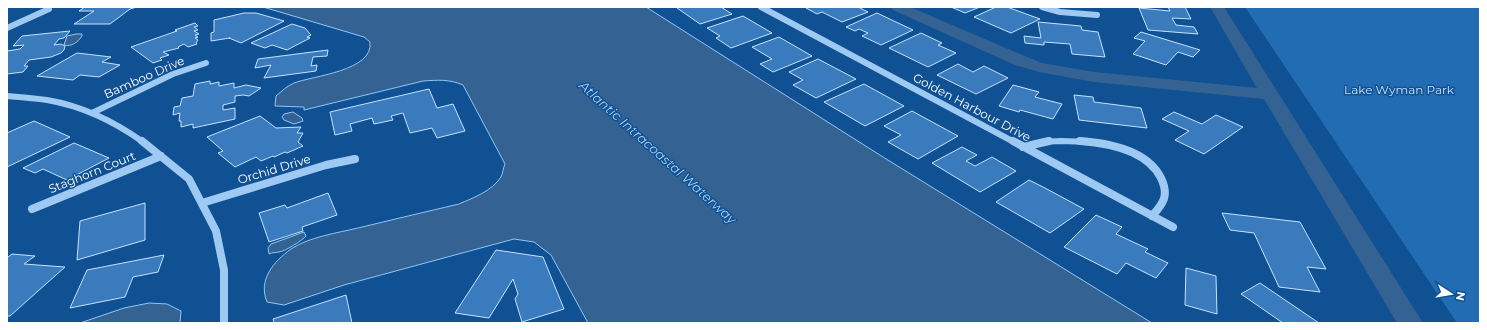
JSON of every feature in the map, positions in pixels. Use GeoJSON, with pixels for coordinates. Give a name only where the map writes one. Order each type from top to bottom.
{"type":"FeatureCollection","features":[{"type":"Feature","properties":{"kind":"street","name":"Golden Harbour Drive"},"geometry":{"type":"LineString","coordinates":[[761,7],[1172,227]]}},
{"type":"Feature","properties":{"kind":"street"},"geometry":{"type":"LineString","coordinates":[[1042,7],[1060,12],[1097,16]]}},
{"type":"Feature","properties":{"kind":"street"},"geometry":{"type":"LineString","coordinates":[[7,28],[49,9]]}},
{"type":"Feature","properties":{"kind":"street","name":"Bamboo Drive"},"geometry":{"type":"LineString","coordinates":[[92,112],[174,74],[206,63]]}},
{"type":"Feature","properties":{"kind":"street"},"geometry":{"type":"LineString","coordinates":[[7,96],[55,102],[92,112],[125,129],[189,179],[216,231],[224,270],[224,323]]}},
{"type":"Feature","properties":{"kind":"street"},"geometry":{"type":"LineString","coordinates":[[1023,147],[1038,142],[1076,141],[1103,144],[1120,148],[1135,154],[1152,165],[1161,176],[1166,192],[1161,205],[1152,216]]}},
{"type":"Feature","properties":{"kind":"street","name":"Staghorn Court"},"geometry":{"type":"LineString","coordinates":[[32,209],[161,156]]}},
{"type":"Feature","properties":{"kind":"street","name":"Orchid Drive"},"geometry":{"type":"LineString","coordinates":[[202,203],[326,164],[355,159]]}},
{"type":"Feature","properties":{"kind":"green space","name":"Lake Wyman Park"},"geometry":{"type":"Polygon","coordinates":[[[1245,7],[1480,7],[1480,323],[1457,323],[1245,7]]]}},
{"type":"Feature","properties":{"kind":"water","name":"Atlantic Intracoastal Waterway"},"geometry":{"type":"Polygon","coordinates":[[[263,7],[646,7],[883,157],[1152,323],[588,323],[551,255],[534,242],[514,239],[344,285],[284,305],[267,302],[264,286],[269,272],[278,260],[291,249],[306,241],[323,236],[459,204],[482,194],[493,186],[501,177],[505,164],[463,85],[453,82],[439,80],[423,81],[304,110],[304,107],[275,106],[276,96],[291,84],[340,71],[362,60],[369,52],[370,42],[364,37],[263,7]]]}},
{"type":"Feature","properties":{"kind":"water"},"geometry":{"type":"Polygon","coordinates":[[[82,34],[79,40],[72,45],[64,45],[67,36],[82,34]]]}},
{"type":"Feature","properties":{"kind":"water"},"geometry":{"type":"Polygon","coordinates":[[[293,112],[302,118],[303,121],[294,124],[284,120],[282,117],[284,114],[293,112]]]}},
{"type":"Feature","properties":{"kind":"water"},"geometry":{"type":"Polygon","coordinates":[[[304,232],[306,236],[293,246],[269,254],[268,248],[271,244],[304,232]]]}},
{"type":"Feature","properties":{"kind":"water"},"geometry":{"type":"Polygon","coordinates":[[[149,303],[167,304],[181,311],[180,323],[80,323],[124,308],[149,303]]]}},
{"type":"Feature","properties":{"kind":"building"},"geometry":{"type":"Polygon","coordinates":[[[85,7],[137,7],[130,9],[110,24],[74,24],[94,11],[79,11],[85,7]]]}},
{"type":"Feature","properties":{"kind":"building"},"geometry":{"type":"Polygon","coordinates":[[[721,7],[732,14],[700,24],[677,8],[721,7]]]}},
{"type":"Feature","properties":{"kind":"building"},"geometry":{"type":"Polygon","coordinates":[[[858,7],[868,12],[842,22],[822,12],[817,14],[806,8],[858,7]]]}},
{"type":"Feature","properties":{"kind":"building"},"geometry":{"type":"Polygon","coordinates":[[[951,7],[980,7],[965,13],[951,7]]]}},
{"type":"Feature","properties":{"kind":"building"},"geometry":{"type":"Polygon","coordinates":[[[996,7],[1007,7],[1040,19],[1011,33],[974,17],[996,7]]]}},
{"type":"Feature","properties":{"kind":"building"},"geometry":{"type":"Polygon","coordinates":[[[1168,7],[1185,7],[1191,19],[1172,18],[1176,25],[1194,27],[1198,34],[1148,30],[1139,8],[1170,11],[1168,7]]]}},
{"type":"Feature","properties":{"kind":"building"},"geometry":{"type":"Polygon","coordinates":[[[244,13],[256,13],[284,21],[241,43],[229,38],[211,41],[211,33],[214,32],[214,20],[244,13]]]}},
{"type":"Feature","properties":{"kind":"building"},"geometry":{"type":"Polygon","coordinates":[[[877,13],[913,30],[881,45],[862,36],[868,33],[859,29],[855,31],[846,27],[877,13]]]}},
{"type":"Feature","properties":{"kind":"building"},"geometry":{"type":"Polygon","coordinates":[[[743,16],[772,33],[731,48],[716,38],[720,36],[707,28],[743,16]]]}},
{"type":"Feature","properties":{"kind":"building"},"geometry":{"type":"Polygon","coordinates":[[[1038,22],[1081,26],[1082,30],[1098,32],[1105,57],[1072,54],[1070,44],[1044,42],[1044,45],[1025,43],[1024,36],[1041,38],[1038,22]]]}},
{"type":"Feature","properties":{"kind":"building"},"geometry":{"type":"Polygon","coordinates":[[[195,23],[198,26],[194,27],[198,30],[194,31],[199,34],[195,35],[198,37],[195,38],[198,40],[196,43],[197,44],[188,47],[184,44],[178,47],[179,48],[163,52],[169,55],[160,58],[162,60],[153,63],[131,47],[177,31],[175,30],[195,23]]]}},
{"type":"Feature","properties":{"kind":"building"},"geometry":{"type":"Polygon","coordinates":[[[292,24],[305,28],[311,35],[307,37],[310,38],[287,50],[272,45],[265,48],[251,43],[292,24]]]}},
{"type":"Feature","properties":{"kind":"building"},"geometry":{"type":"Polygon","coordinates":[[[70,31],[64,38],[59,39],[54,45],[61,44],[65,46],[61,53],[51,57],[29,60],[24,66],[28,66],[23,72],[7,74],[7,51],[20,49],[24,45],[13,46],[22,36],[70,31]]]}},
{"type":"Feature","properties":{"kind":"building"},"geometry":{"type":"Polygon","coordinates":[[[1141,32],[1200,50],[1193,57],[1178,52],[1166,65],[1133,54],[1145,41],[1134,38],[1141,32]]]}},
{"type":"Feature","properties":{"kind":"building"},"geometry":{"type":"Polygon","coordinates":[[[921,33],[942,43],[938,45],[956,53],[928,67],[889,48],[921,33]]]}},
{"type":"Feature","properties":{"kind":"building"},"geometry":{"type":"Polygon","coordinates":[[[779,37],[812,56],[773,72],[760,64],[772,59],[752,47],[779,37]]]}},
{"type":"Feature","properties":{"kind":"building"},"geometry":{"type":"Polygon","coordinates":[[[328,50],[327,56],[313,57],[311,66],[317,65],[316,71],[264,78],[271,65],[255,68],[258,59],[328,50]]]}},
{"type":"Feature","properties":{"kind":"building"},"geometry":{"type":"Polygon","coordinates":[[[77,53],[111,57],[102,62],[120,65],[99,77],[80,75],[73,80],[37,76],[77,53]]]}},
{"type":"Feature","properties":{"kind":"building"},"geometry":{"type":"Polygon","coordinates":[[[818,59],[856,79],[816,98],[793,85],[803,80],[789,72],[818,59]]]}},
{"type":"Feature","properties":{"kind":"building"},"geometry":{"type":"Polygon","coordinates":[[[958,64],[973,72],[984,66],[1008,78],[976,94],[937,75],[958,64]]]}},
{"type":"Feature","properties":{"kind":"building"},"geometry":{"type":"Polygon","coordinates":[[[210,81],[210,84],[219,82],[219,86],[234,83],[234,88],[246,85],[261,88],[249,96],[235,96],[235,102],[223,105],[223,110],[235,108],[235,119],[193,128],[193,124],[181,127],[181,121],[179,121],[180,113],[173,115],[174,107],[180,106],[182,98],[193,96],[195,84],[210,81]]]}},
{"type":"Feature","properties":{"kind":"building"},"geometry":{"type":"Polygon","coordinates":[[[864,84],[904,106],[865,126],[824,102],[864,84]]]}},
{"type":"Feature","properties":{"kind":"building"},"geometry":{"type":"Polygon","coordinates":[[[1013,85],[1039,92],[1035,97],[1062,104],[1053,119],[999,106],[1013,85]]]}},
{"type":"Feature","properties":{"kind":"building"},"geometry":{"type":"Polygon","coordinates":[[[429,89],[437,108],[453,104],[465,131],[437,138],[432,128],[410,133],[403,113],[391,116],[393,120],[374,124],[372,118],[350,124],[352,131],[335,135],[330,112],[429,89]]]}},
{"type":"Feature","properties":{"kind":"building"},"geometry":{"type":"Polygon","coordinates":[[[1074,95],[1093,97],[1094,102],[1141,108],[1147,128],[1079,120],[1074,95]]]}},
{"type":"Feature","properties":{"kind":"building"},"geometry":{"type":"Polygon","coordinates":[[[912,111],[958,136],[918,159],[888,142],[901,135],[884,126],[912,111]]]}},
{"type":"Feature","properties":{"kind":"building"},"geometry":{"type":"Polygon","coordinates":[[[1174,112],[1202,124],[1216,115],[1243,127],[1204,154],[1175,140],[1189,131],[1162,119],[1174,112]]]}},
{"type":"Feature","properties":{"kind":"building"},"geometry":{"type":"Polygon","coordinates":[[[260,116],[276,128],[301,127],[297,133],[303,133],[298,142],[303,146],[287,153],[285,152],[261,161],[256,157],[235,167],[218,153],[223,151],[207,137],[260,116]]]}},
{"type":"Feature","properties":{"kind":"building"},"geometry":{"type":"Polygon","coordinates":[[[34,121],[70,137],[7,167],[7,133],[34,121]]]}},
{"type":"Feature","properties":{"kind":"building"},"geometry":{"type":"Polygon","coordinates":[[[74,143],[109,158],[67,180],[43,169],[35,173],[23,168],[74,143]]]}},
{"type":"Feature","properties":{"kind":"building"},"geometry":{"type":"Polygon","coordinates":[[[962,147],[977,155],[966,161],[975,166],[992,157],[1016,171],[980,192],[932,163],[962,147]]]}},
{"type":"Feature","properties":{"kind":"building"},"geometry":{"type":"Polygon","coordinates":[[[1029,180],[1084,209],[1050,233],[996,202],[1029,180]]]}},
{"type":"Feature","properties":{"kind":"building"},"geometry":{"type":"Polygon","coordinates":[[[328,193],[337,215],[302,227],[303,231],[269,242],[259,213],[285,205],[287,208],[328,193]]]}},
{"type":"Feature","properties":{"kind":"building"},"geometry":{"type":"Polygon","coordinates":[[[145,203],[145,240],[77,260],[80,221],[145,203]]]}},
{"type":"Feature","properties":{"kind":"building"},"geometry":{"type":"Polygon","coordinates":[[[1222,213],[1300,222],[1326,269],[1307,267],[1320,292],[1279,287],[1254,233],[1230,230],[1222,213]]]}},
{"type":"Feature","properties":{"kind":"building"},"geometry":{"type":"Polygon","coordinates":[[[1096,215],[1122,227],[1116,234],[1148,249],[1145,252],[1168,263],[1156,278],[1126,263],[1117,274],[1064,247],[1096,215]]]}},
{"type":"Feature","properties":{"kind":"building"},"geometry":{"type":"Polygon","coordinates":[[[496,250],[543,257],[564,309],[522,322],[515,299],[518,294],[513,279],[489,318],[455,313],[496,250]]]}},
{"type":"Feature","properties":{"kind":"building"},"geometry":{"type":"Polygon","coordinates":[[[12,254],[35,256],[24,264],[65,267],[10,316],[7,316],[7,258],[12,254]]]}},
{"type":"Feature","properties":{"kind":"building"},"geometry":{"type":"Polygon","coordinates":[[[164,255],[158,272],[133,277],[125,297],[70,308],[87,270],[164,255]]]}},
{"type":"Feature","properties":{"kind":"building"},"geometry":{"type":"Polygon","coordinates":[[[1186,268],[1216,276],[1217,314],[1185,305],[1186,268]]]}},
{"type":"Feature","properties":{"kind":"building"},"geometry":{"type":"Polygon","coordinates":[[[1260,283],[1319,323],[1283,323],[1241,294],[1260,283]]]}},
{"type":"Feature","properties":{"kind":"building"},"geometry":{"type":"Polygon","coordinates":[[[346,295],[352,323],[274,323],[273,319],[346,295]]]}},
{"type":"Feature","properties":{"kind":"waterway"},"geometry":{"type":"LineString","coordinates":[[898,7],[1021,61],[1039,67],[1094,77],[1270,94]]}},
{"type":"Feature","properties":{"kind":"waterway"},"geometry":{"type":"LineString","coordinates":[[1217,7],[1410,323]]}}]}
